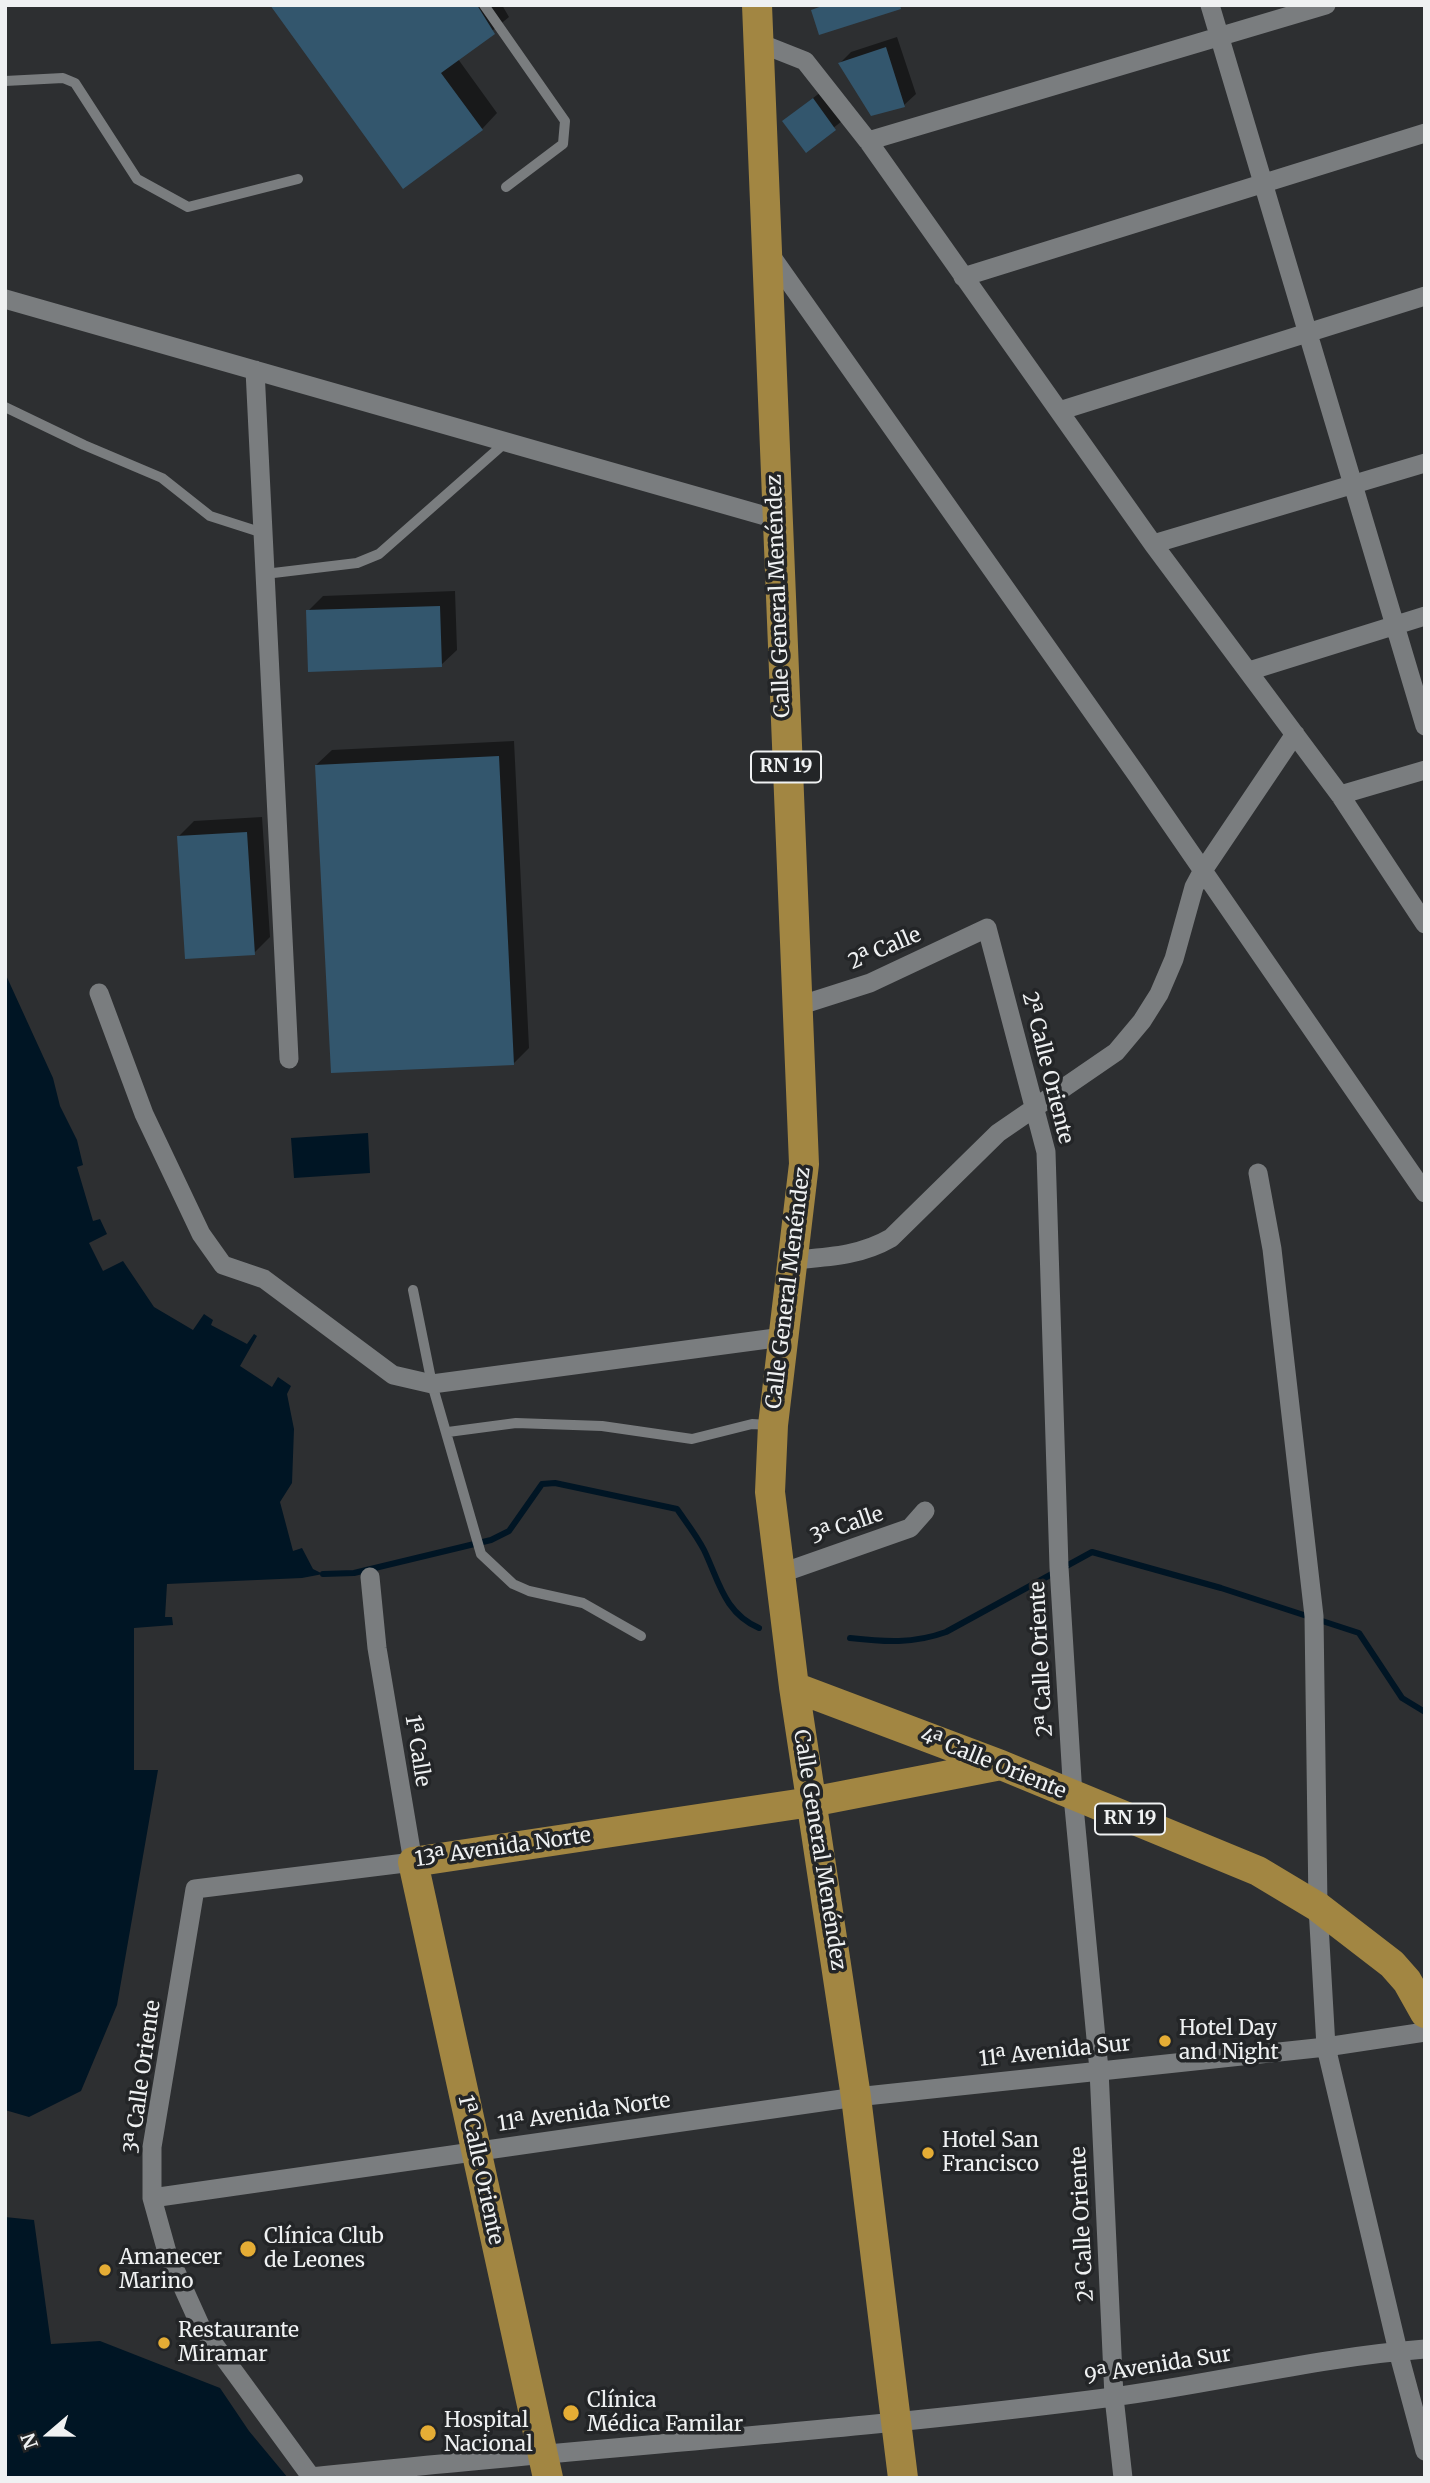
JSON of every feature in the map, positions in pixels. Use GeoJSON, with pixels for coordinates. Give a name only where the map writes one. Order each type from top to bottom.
{"type":"FeatureCollection","features":[{"type":"Feature","properties":{"kind":"main road","name":"Calle General Menéndez"},"geometry":{"type":"LineString","coordinates":[[757,5],[804,1164],[773,1425],[770,1492],[794,1687],[856,2097],[904,2478]]}},
{"type":"Feature","properties":{"kind":"main road","name":"4ª Calle Oriente"},"geometry":{"type":"LineString","coordinates":[[794,1687],[1001,1765],[1258,1871],[1318,1907],[1392,1964],[1407,1981],[1425,2013]]}},
{"type":"Feature","properties":{"kind":"main road","name":"13ª Avenida Norte"},"geometry":{"type":"LineString","coordinates":[[413,1861],[811,1802],[1001,1765]]}},
{"type":"Feature","properties":{"kind":"main road","name":"1ª Calle Oriente"},"geometry":{"type":"LineString","coordinates":[[413,1861],[545,2465]]}},
{"type":"Feature","properties":{"kind":"street"},"geometry":{"type":"LineString","coordinates":[[1210,5],[1425,726]]}},
{"type":"Feature","properties":{"kind":"street"},"geometry":{"type":"LineString","coordinates":[[868,141],[1325,5]]}},
{"type":"Feature","properties":{"kind":"street"},"geometry":{"type":"LineString","coordinates":[[757,42],[805,61],[868,141],[1153,544],[1340,795],[1425,924]]}},
{"type":"Feature","properties":{"kind":"street"},"geometry":{"type":"LineString","coordinates":[[963,277],[1425,133]]}},
{"type":"Feature","properties":{"kind":"street"},"geometry":{"type":"LineString","coordinates":[[766,249],[1137,775],[1425,1193]]}},
{"type":"Feature","properties":{"kind":"street"},"geometry":{"type":"LineString","coordinates":[[1059,411],[1425,296]]}},
{"type":"Feature","properties":{"kind":"street"},"geometry":{"type":"LineString","coordinates":[[5,299],[776,519]]}},
{"type":"Feature","properties":{"kind":"street"},"geometry":{"type":"LineString","coordinates":[[255,370],[289,1059]]}},
{"type":"Feature","properties":{"kind":"street"},"geometry":{"type":"LineString","coordinates":[[1153,544],[1425,463]]}},
{"type":"Feature","properties":{"kind":"street"},"geometry":{"type":"LineString","coordinates":[[1250,671],[1425,617]]}},
{"type":"Feature","properties":{"kind":"street"},"geometry":{"type":"LineString","coordinates":[[793,1261],[871,1250],[891,1238],[998,1133],[1116,1052],[1142,1021],[1159,994],[1174,959],[1194,887],[1202,872],[1295,734]]}},
{"type":"Feature","properties":{"kind":"street"},"geometry":{"type":"LineString","coordinates":[[1340,795],[1425,770]]}},
{"type":"Feature","properties":{"kind":"street","name":"2ª Calle"},"geometry":{"type":"LineString","coordinates":[[798,1006],[870,983],[987,928]]}},
{"type":"Feature","properties":{"kind":"street","name":"2ª Calle Oriente"},"geometry":{"type":"LineString","coordinates":[[987,928],[1046,1152],[1059,1567],[1073,1796],[1099,2070],[1114,2397],[1123,2478]]}},
{"type":"Feature","properties":{"kind":"street"},"geometry":{"type":"LineString","coordinates":[[99,993],[144,1114],[201,1234],[223,1265],[264,1279],[393,1375],[432,1384],[783,1337]]}},
{"type":"Feature","properties":{"kind":"street"},"geometry":{"type":"LineString","coordinates":[[1258,1173],[1272,1249],[1314,1616],[1318,1907],[1326,2047],[1398,2351],[1425,2451]]}},
{"type":"Feature","properties":{"kind":"street","name":"3ª Calle"},"geometry":{"type":"LineString","coordinates":[[779,1574],[910,1528],[925,1511]]}},
{"type":"Feature","properties":{"kind":"street","name":"1ª Calle"},"geometry":{"type":"LineString","coordinates":[[370,1577],[377,1648],[413,1861]]}},
{"type":"Feature","properties":{"kind":"street","name":"13ª Avenida Norte"},"geometry":{"type":"LineString","coordinates":[[195,1889],[413,1861]]}},
{"type":"Feature","properties":{"kind":"street","name":"3ª Calle Oriente"},"geometry":{"type":"LineString","coordinates":[[195,1889],[152,2147],[152,2198],[167,2252],[200,2325],[312,2477]]}},
{"type":"Feature","properties":{"kind":"street","name":"11ª Avenida Sur"},"geometry":{"type":"LineString","coordinates":[[856,2097],[1326,2047],[1425,2032]]}},
{"type":"Feature","properties":{"kind":"street","name":"11ª Avenida Norte"},"geometry":{"type":"LineString","coordinates":[[152,2198],[856,2097]]}},
{"type":"Feature","properties":{"kind":"street","name":"9ª Avenida Sur"},"geometry":{"type":"LineString","coordinates":[[312,2477],[545,2465],[1114,2397],[1398,2351],[1425,2349]]}},
{"type":"Feature","properties":{"kind":"lane"},"geometry":{"type":"LineString","coordinates":[[484,5],[565,121],[563,144],[506,187]]}},
{"type":"Feature","properties":{"kind":"lane"},"geometry":{"type":"LineString","coordinates":[[5,82],[63,78],[75,83],[137,178],[188,207],[298,179]]}},
{"type":"Feature","properties":{"kind":"lane"},"geometry":{"type":"LineString","coordinates":[[5,407],[162,478],[210,516],[262,533]]}},
{"type":"Feature","properties":{"kind":"lane"},"geometry":{"type":"LineString","coordinates":[[265,574],[357,563],[379,554],[507,442]]}},
{"type":"Feature","properties":{"kind":"lane"},"geometry":{"type":"LineString","coordinates":[[413,1290],[432,1384],[481,1554],[513,1584],[529,1591],[583,1603],[641,1636]]}},
{"type":"Feature","properties":{"kind":"lane"},"geometry":{"type":"LineString","coordinates":[[448,1432],[516,1423],[602,1426],[692,1439],[752,1424],[773,1425]]}},
{"type":"Feature","properties":{"kind":"water"},"geometry":{"type":"Polygon","coordinates":[[[5,973],[53,1078],[60,1106],[77,1140],[83,1165],[77,1167],[93,1221],[100,1219],[107,1234],[89,1243],[103,1271],[123,1261],[154,1307],[193,1330],[204,1314],[213,1320],[211,1325],[247,1344],[254,1334],[257,1336],[240,1366],[272,1387],[278,1377],[291,1386],[287,1394],[294,1429],[292,1483],[280,1502],[293,1551],[302,1548],[313,1569],[323,1574],[302,1578],[167,1584],[165,1617],[172,1617],[173,1625],[134,1628],[134,1770],[158,1770],[117,2005],[81,2091],[29,2117],[5,2110],[5,973]]]}},
{"type":"Feature","properties":{"kind":"water"},"geometry":{"type":"Polygon","coordinates":[[[368,1133],[370,1173],[294,1178],[291,1138],[368,1133]]]}},
{"type":"Feature","properties":{"kind":"water"},"geometry":{"type":"Polygon","coordinates":[[[5,2217],[34,2220],[51,2344],[100,2341],[220,2388],[249,2431],[288,2478],[5,2478],[5,2217]]]}},
{"type":"Feature","properties":{"kind":"building"},"geometry":{"type":"Polygon","coordinates":[[[270,5],[477,5],[495,34],[441,73],[483,130],[403,189],[270,5]]]}},
{"type":"Feature","properties":{"kind":"building"},"geometry":{"type":"Polygon","coordinates":[[[825,5],[900,5],[901,9],[819,35],[811,10],[825,5]]]}},
{"type":"Feature","properties":{"kind":"building"},"geometry":{"type":"Polygon","coordinates":[[[886,47],[905,107],[871,116],[838,63],[886,47]]]}},
{"type":"Feature","properties":{"kind":"building"},"geometry":{"type":"Polygon","coordinates":[[[813,98],[836,130],[806,153],[782,121],[813,98]]]}},
{"type":"Feature","properties":{"kind":"building"},"geometry":{"type":"Polygon","coordinates":[[[440,606],[442,667],[308,672],[306,610],[440,606]]]}},
{"type":"Feature","properties":{"kind":"building"},"geometry":{"type":"Polygon","coordinates":[[[499,756],[514,1065],[331,1073],[315,765],[499,756]]]}},
{"type":"Feature","properties":{"kind":"building"},"geometry":{"type":"Polygon","coordinates":[[[247,832],[255,955],[185,959],[177,836],[247,832]]]}},
{"type":"Feature","properties":{"kind":"waterway"},"geometry":{"type":"LineString","coordinates":[[323,1574],[354,1573],[491,1540],[509,1531],[542,1484],[555,1483],[677,1509],[701,1545],[730,1605],[747,1622],[759,1628]]}},
{"type":"Feature","properties":{"kind":"waterway"},"geometry":{"type":"LineString","coordinates":[[850,1638],[899,1641],[922,1639],[946,1632],[1092,1552],[1221,1588],[1359,1633],[1402,1698],[1425,1712]]}},
{"type":"Feature","properties":{"kind":"place","name":"Hotel Day and Night"},"geometry":{"type":"Point","coordinates":[1165,2041]}},
{"type":"Feature","properties":{"kind":"place","name":"Hotel San Francisco"},"geometry":{"type":"Point","coordinates":[928,2153]}},
{"type":"Feature","properties":{"kind":"place","name":"Clínica Club de Leones"},"geometry":{"type":"Point","coordinates":[248,2249]}},
{"type":"Feature","properties":{"kind":"place","name":"Amanecer Marino"},"geometry":{"type":"Point","coordinates":[105,2270]}},
{"type":"Feature","properties":{"kind":"place","name":"Restaurante Miramar"},"geometry":{"type":"Point","coordinates":[164,2343]}},
{"type":"Feature","properties":{"kind":"place","name":"Clínica Médica Familar"},"geometry":{"type":"Point","coordinates":[571,2413]}},
{"type":"Feature","properties":{"kind":"place","name":"Hospital Nacional"},"geometry":{"type":"Point","coordinates":[428,2433]}}]}
